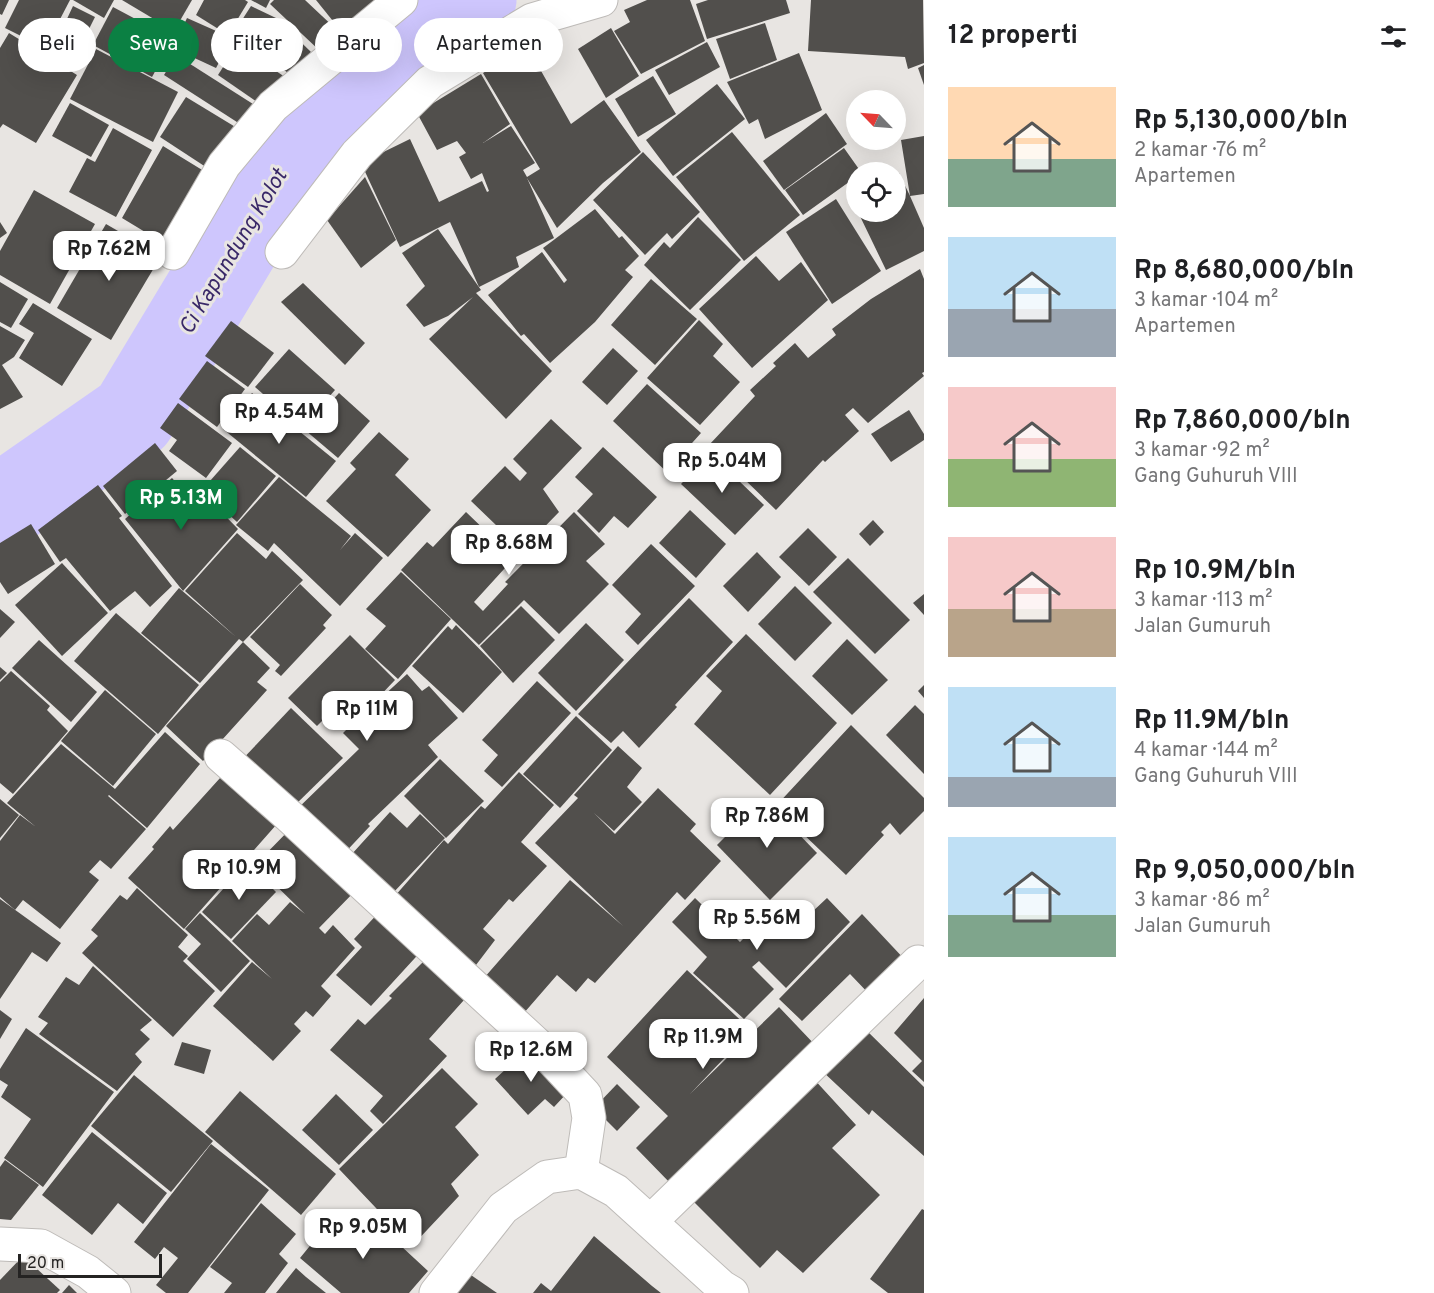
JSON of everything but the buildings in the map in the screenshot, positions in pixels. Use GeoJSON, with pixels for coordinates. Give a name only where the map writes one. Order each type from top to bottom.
{"type":"FeatureCollection","features":[{"type":"Feature","properties":{"kind":"street"},"geometry":{"type":"LineString","coordinates":[[173,253],[224,165],[273,106],[401,0]]}},
{"type":"Feature","properties":{"kind":"street"},"geometry":{"type":"LineString","coordinates":[[282,252],[357,154],[430,82],[532,20],[601,0]]}},
{"type":"Feature","properties":{"kind":"street"},"geometry":{"type":"LineString","coordinates":[[221,756],[544,1051],[585,1095],[589,1118],[581,1172]]}},
{"type":"Feature","properties":{"kind":"street"},"geometry":{"type":"LineString","coordinates":[[651,1221],[918,962]]}},
{"type":"Feature","properties":{"kind":"street"},"geometry":{"type":"LineString","coordinates":[[436,1293],[503,1208],[547,1177],[581,1172],[616,1191],[722,1287],[732,1293]]}},
{"type":"Feature","properties":{"kind":"street"},"geometry":{"type":"LineString","coordinates":[[0,1244],[41,1246],[88,1272],[114,1293]]}},
{"type":"Feature","properties":{"kind":"waterway","name":"Ci Kapundung Kolot"},"geometry":{"type":"LineString","coordinates":[[0,502],[18,496],[133,416],[287,160],[473,0]]}}]}
